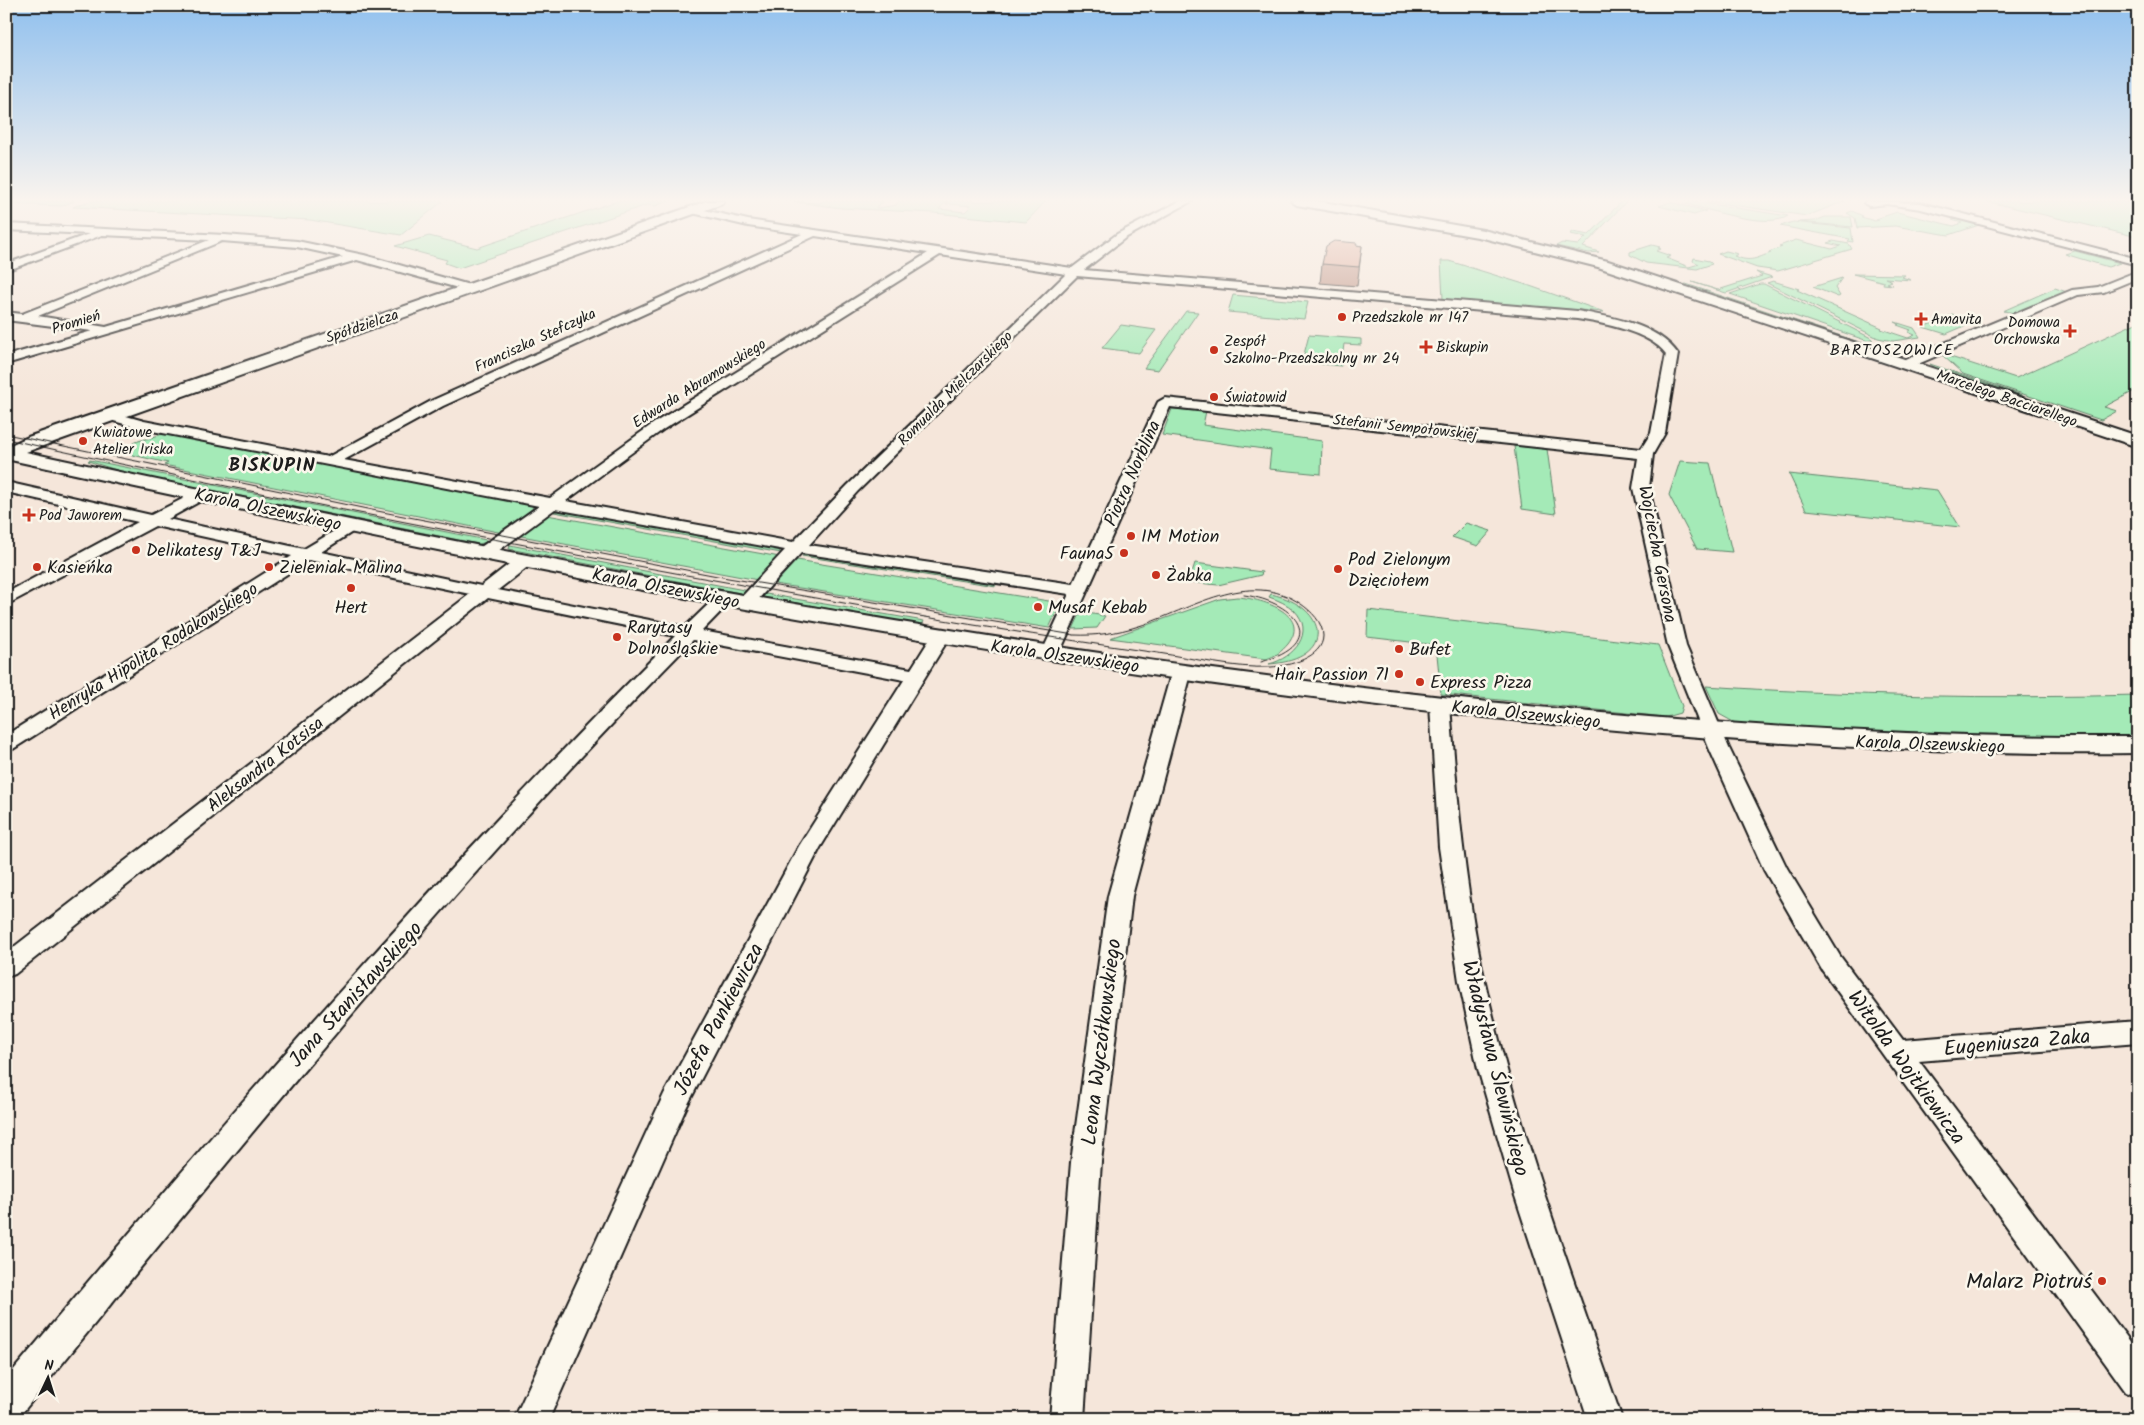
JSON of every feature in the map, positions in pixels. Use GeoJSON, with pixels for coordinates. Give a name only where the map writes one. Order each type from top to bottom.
{"type":"FeatureCollection","features":[{"type":"Feature","properties":{"kind":"street"},"geometry":{"type":"LineString","coordinates":[[24,318],[150,268]]}},
{"type":"Feature","properties":{"kind":"street","name":"Promień"},"geometry":{"type":"LineString","coordinates":[[6,360],[320,268]]}},
{"type":"Feature","properties":{"kind":"street"},"geometry":{"type":"LineString","coordinates":[[395,268],[470,288]]}},
{"type":"Feature","properties":{"kind":"street","name":"Spółdzielcza"},"geometry":{"type":"LineString","coordinates":[[7,454],[26,444],[528,268]]}},
{"type":"Feature","properties":{"kind":"street","name":"Franciszka Stefczyka"},"geometry":{"type":"LineString","coordinates":[[330,462],[438,403],[737,268]]}},
{"type":"Feature","properties":{"kind":"street","name":"Edwarda Abramowskiego"},"geometry":{"type":"LineString","coordinates":[[484,553],[659,426],[913,268]]}},
{"type":"Feature","properties":{"kind":"street","name":"Wojciecha Gersona"},"geometry":{"type":"LineString","coordinates":[[1043,268],[1074,272],[1553,312],[1606,320],[1640,332],[1667,347],[1672,358],[1658,433],[1646,454],[1641,488],[1668,611],[1683,663],[1712,732]]}},
{"type":"Feature","properties":{"kind":"street","name":"Romualda Mielczarskiego"},"geometry":{"type":"LineString","coordinates":[[734,601],[798,547],[857,485],[1080,268]]}},
{"type":"Feature","properties":{"kind":"street","name":"Marcelego Bacciarellego"},"geometry":{"type":"LineString","coordinates":[[1612,268],[1671,285],[2138,442]]}},
{"type":"Feature","properties":{"kind":"street"},"geometry":{"type":"LineString","coordinates":[[1906,364],[2076,292],[2100,290],[2138,274]]}},
{"type":"Feature","properties":{"kind":"street"},"geometry":{"type":"LineString","coordinates":[[6,316],[108,330]]}},
{"type":"Feature","properties":{"kind":"street","name":"Stefanii Sempołowskiej"},"geometry":{"type":"LineString","coordinates":[[1165,402],[1646,454]]}},
{"type":"Feature","properties":{"kind":"street","name":"Piotra Norblina"},"geometry":{"type":"LineString","coordinates":[[1050,654],[1165,402]]}},
{"type":"Feature","properties":{"kind":"street"},"geometry":{"type":"LineString","coordinates":[[108,415],[142,425],[551,503],[798,547],[1079,590]]}},
{"type":"Feature","properties":{"kind":"street","name":"Karola Olszewskiego"},"geometry":{"type":"LineString","coordinates":[[7,454],[484,553],[734,601],[940,638],[1181,674],[1440,705],[1712,732],[1917,745],[2138,744]]}},
{"type":"Feature","properties":{"kind":"street","name":"Karola Olszewskiego"},"geometry":{"type":"LineString","coordinates":[[6,487],[484,592],[688,634],[916,676]]}},
{"type":"Feature","properties":{"kind":"street"},"geometry":{"type":"LineString","coordinates":[[6,600],[200,494]]}},
{"type":"Feature","properties":{"kind":"street","name":"Henryka Hipolita Rodakowskiego"},"geometry":{"type":"LineString","coordinates":[[6,744],[351,526]]}},
{"type":"Feature","properties":{"kind":"street","name":"Aleksandra Kotsisa"},"geometry":{"type":"LineString","coordinates":[[6,967],[524,561]]}},
{"type":"Feature","properties":{"kind":"street","name":"Jana Stanisławskiego"},"geometry":{"type":"LineString","coordinates":[[6,1406],[167,1211],[328,1022],[534,794],[688,634],[734,601]]}},
{"type":"Feature","properties":{"kind":"street","name":"Józefa Pankiewicza"},"geometry":{"type":"LineString","coordinates":[[532,1419],[674,1103],[810,846],[940,638]]}},
{"type":"Feature","properties":{"kind":"street","name":"Leona Wyczółkowskiego"},"geometry":{"type":"LineString","coordinates":[[1067,1419],[1086,1162],[1120,896],[1181,674]]}},
{"type":"Feature","properties":{"kind":"street","name":"Władysława Ślewińskiego"},"geometry":{"type":"LineString","coordinates":[[1440,705],[1450,847],[1472,981],[1492,1069],[1529,1193],[1605,1419]]}},
{"type":"Feature","properties":{"kind":"street","name":"Witolda Wojtkiewicza"},"geometry":{"type":"LineString","coordinates":[[1712,732],[1776,870],[1831,963],[2138,1380]]}},
{"type":"Feature","properties":{"kind":"street","name":"Eugeniusza Zaka"},"geometry":{"type":"LineString","coordinates":[[1897,1052],[2138,1032]]}},
{"type":"Feature","properties":{"kind":"green space"},"geometry":{"type":"Polygon","coordinates":[[[1441,268],[1470,268],[1604,312],[1443,299],[1441,268]]]}},
{"type":"Feature","properties":{"kind":"green space"},"geometry":{"type":"Polygon","coordinates":[[[1756,268],[1790,268],[1778,271],[1756,268]]]}},
{"type":"Feature","properties":{"kind":"green space"},"geometry":{"type":"Polygon","coordinates":[[[1756,272],[1772,277],[1726,293],[1692,282],[1718,290],[1762,276],[1756,272]]]}},
{"type":"Feature","properties":{"kind":"green space"},"geometry":{"type":"Polygon","coordinates":[[[1853,274],[1905,275],[1902,277],[1911,280],[1885,278],[1892,281],[1887,283],[1893,285],[1883,284],[1884,282],[1853,274]]]}},
{"type":"Feature","properties":{"kind":"green space"},"geometry":{"type":"Polygon","coordinates":[[[1842,278],[1835,288],[1840,296],[1838,297],[1813,287],[1842,278]]]}},
{"type":"Feature","properties":{"kind":"green space"},"geometry":{"type":"Polygon","coordinates":[[[1773,281],[1799,289],[1797,290],[1881,329],[1908,338],[1915,335],[1908,332],[1911,330],[1897,325],[1899,324],[1895,322],[1914,328],[1920,337],[1893,341],[1878,338],[1767,283],[1773,281]]]}},
{"type":"Feature","properties":{"kind":"green space"},"geometry":{"type":"Polygon","coordinates":[[[1686,284],[1895,354],[1682,285],[1686,284]]]}},
{"type":"Feature","properties":{"kind":"green space"},"geometry":{"type":"Polygon","coordinates":[[[1764,284],[1873,339],[1868,341],[1730,294],[1764,284]]]}},
{"type":"Feature","properties":{"kind":"green space"},"geometry":{"type":"Polygon","coordinates":[[[2055,288],[2067,292],[2016,313],[2003,311],[2055,288]]]}},
{"type":"Feature","properties":{"kind":"green space"},"geometry":{"type":"Polygon","coordinates":[[[1233,295],[1308,302],[1304,319],[1228,312],[1233,295]]]}},
{"type":"Feature","properties":{"kind":"green space"},"geometry":{"type":"Polygon","coordinates":[[[1186,311],[1198,312],[1158,370],[1144,368],[1186,311]]]}},
{"type":"Feature","properties":{"kind":"green space"},"geometry":{"type":"Polygon","coordinates":[[[1952,315],[1974,322],[1946,334],[1923,327],[1952,315]]]}},
{"type":"Feature","properties":{"kind":"green space"},"geometry":{"type":"Polygon","coordinates":[[[2138,322],[2138,389],[2104,407],[2117,411],[2101,420],[1963,374],[1941,354],[2016,378],[2138,322]]]}},
{"type":"Feature","properties":{"kind":"green space"},"geometry":{"type":"Polygon","coordinates":[[[1121,325],[1156,330],[1139,353],[1102,348],[1121,325]]]}},
{"type":"Feature","properties":{"kind":"green space"},"geometry":{"type":"Polygon","coordinates":[[[1309,335],[1361,339],[1361,345],[1344,344],[1341,366],[1302,362],[1309,335]]]}},
{"type":"Feature","properties":{"kind":"green space"},"geometry":{"type":"Polygon","coordinates":[[[1930,364],[2022,396],[2020,398],[1940,371],[1930,364]]]}},
{"type":"Feature","properties":{"kind":"green space"},"geometry":{"type":"Polygon","coordinates":[[[1172,409],[1206,411],[1203,425],[1322,441],[1321,474],[1269,469],[1271,450],[1162,435],[1172,409]]]}},
{"type":"Feature","properties":{"kind":"green space"},"geometry":{"type":"Polygon","coordinates":[[[166,433],[531,504],[533,508],[503,533],[164,465],[168,463],[119,452],[135,442],[166,433]]]}},
{"type":"Feature","properties":{"kind":"green space"},"geometry":{"type":"Polygon","coordinates":[[[1514,446],[1547,449],[1556,514],[1522,509],[1514,446]]]}},
{"type":"Feature","properties":{"kind":"green space"},"geometry":{"type":"Polygon","coordinates":[[[88,461],[491,541],[479,544],[126,473],[88,461]]]}},
{"type":"Feature","properties":{"kind":"green space"},"geometry":{"type":"Polygon","coordinates":[[[1680,461],[1710,463],[1732,552],[1697,549],[1669,495],[1680,461]]]}},
{"type":"Feature","properties":{"kind":"green space"},"geometry":{"type":"Polygon","coordinates":[[[1789,474],[1937,490],[1960,527],[1806,510],[1789,474]]]}},
{"type":"Feature","properties":{"kind":"green space"},"geometry":{"type":"Polygon","coordinates":[[[565,509],[776,547],[781,553],[554,512],[565,509]]]}},
{"type":"Feature","properties":{"kind":"green space"},"geometry":{"type":"Polygon","coordinates":[[[547,515],[780,557],[758,580],[521,536],[547,515]]]}},
{"type":"Feature","properties":{"kind":"green space"},"geometry":{"type":"Polygon","coordinates":[[[1466,523],[1491,531],[1478,546],[1452,537],[1466,523]]]}},
{"type":"Feature","properties":{"kind":"green space"},"geometry":{"type":"Polygon","coordinates":[[[510,545],[749,591],[745,594],[509,549],[510,545]]]}},
{"type":"Feature","properties":{"kind":"green space"},"geometry":{"type":"Polygon","coordinates":[[[812,553],[994,583],[996,586],[802,556],[812,553]]]}},
{"type":"Feature","properties":{"kind":"green space"},"geometry":{"type":"Polygon","coordinates":[[[797,560],[1061,603],[1049,628],[775,584],[797,560]]]}},
{"type":"Feature","properties":{"kind":"green space"},"geometry":{"type":"Polygon","coordinates":[[[1195,563],[1262,572],[1261,575],[1218,585],[1189,582],[1195,563]]]}},
{"type":"Feature","properties":{"kind":"green space"},"geometry":{"type":"Polygon","coordinates":[[[766,594],[924,621],[922,625],[763,597],[766,594]]]}},
{"type":"Feature","properties":{"kind":"green space"},"geometry":{"type":"Polygon","coordinates":[[[1271,594],[1291,601],[1305,610],[1314,621],[1317,632],[1315,644],[1306,653],[1291,660],[1269,664],[1287,656],[1294,650],[1299,643],[1303,627],[1300,618],[1294,610],[1282,602],[1269,597],[1271,594]]]}},
{"type":"Feature","properties":{"kind":"green space"},"geometry":{"type":"Polygon","coordinates":[[[1237,597],[1258,600],[1280,609],[1293,624],[1294,633],[1288,644],[1273,657],[1266,659],[1110,638],[1220,599],[1237,597]]]}},
{"type":"Feature","properties":{"kind":"green space"},"geometry":{"type":"Polygon","coordinates":[[[1368,610],[1658,645],[1682,706],[1680,713],[1666,717],[1441,694],[1436,645],[1367,637],[1368,610]]]}},
{"type":"Feature","properties":{"kind":"green space"},"geometry":{"type":"Polygon","coordinates":[[[1081,612],[1105,616],[1097,628],[1073,629],[1081,612]]]}},
{"type":"Feature","properties":{"kind":"green space"},"geometry":{"type":"Polygon","coordinates":[[[1706,686],[1922,696],[2138,695],[2138,739],[1956,739],[1737,724],[1719,714],[1706,686]]]}},
{"type":"Feature","properties":{"kind":"tram line"},"geometry":{"type":"LineString","coordinates":[[6,434],[372,510],[728,578],[1074,635],[1123,630],[1139,626],[1220,596],[1240,591],[1261,590],[1281,594],[1301,604],[1319,622],[1323,636],[1317,650],[1295,663],[1271,667],[1214,663],[907,614],[681,574],[342,510],[6,439]]}},
{"type":"Feature","properties":{"kind":"tram line"},"geometry":{"type":"LineString","coordinates":[[1244,595],[1263,599],[1279,606],[1291,615],[1298,624],[1300,635],[1295,645],[1282,654],[1261,662]]}},
{"type":"Feature","properties":{"kind":"place","name":"Przedszkole nr 147"},"geometry":{"type":"Point","coordinates":[1342,317]}},
{"type":"Feature","properties":{"kind":"place","name":"Amavita"},"geometry":{"type":"Point","coordinates":[1921,319]}},
{"type":"Feature","properties":{"kind":"place","name":"Domowa Orchowska"},"geometry":{"type":"Point","coordinates":[2070,331]}},
{"type":"Feature","properties":{"kind":"place","name":"Biskupin"},"geometry":{"type":"Point","coordinates":[1426,347]}},
{"type":"Feature","properties":{"kind":"place","name":"Zespół Szkolno-Przedszkolny nr 24"},"geometry":{"type":"Point","coordinates":[1214,350]}},
{"type":"Feature","properties":{"kind":"place","name":"Światowid"},"geometry":{"type":"Point","coordinates":[1214,397]}},
{"type":"Feature","properties":{"kind":"place","name":"Kwiatowe Atelier Iriska"},"geometry":{"type":"Point","coordinates":[83,441]}},
{"type":"Feature","properties":{"kind":"place","name":"Pod Jaworem"},"geometry":{"type":"Point","coordinates":[29,515]}},
{"type":"Feature","properties":{"kind":"place","name":"IM Motion"},"geometry":{"type":"Point","coordinates":[1131,536]}},
{"type":"Feature","properties":{"kind":"place","name":"Delikatesy T&J"},"geometry":{"type":"Point","coordinates":[136,550]}},
{"type":"Feature","properties":{"kind":"place","name":"Fauna5"},"geometry":{"type":"Point","coordinates":[1124,553]}},
{"type":"Feature","properties":{"kind":"place","name":"Kasieńka"},"geometry":{"type":"Point","coordinates":[37,567]}},
{"type":"Feature","properties":{"kind":"place","name":"Zieleniak Malina"},"geometry":{"type":"Point","coordinates":[269,567]}},
{"type":"Feature","properties":{"kind":"place","name":"Pod Zielonym Dzięciołem"},"geometry":{"type":"Point","coordinates":[1338,569]}},
{"type":"Feature","properties":{"kind":"place","name":"Żabka"},"geometry":{"type":"Point","coordinates":[1156,575]}},
{"type":"Feature","properties":{"kind":"place","name":"Hert"},"geometry":{"type":"Point","coordinates":[351,588]}},
{"type":"Feature","properties":{"kind":"place","name":"Musaf Kebab"},"geometry":{"type":"Point","coordinates":[1038,607]}},
{"type":"Feature","properties":{"kind":"place","name":"Rarytasy Dolnośląskie"},"geometry":{"type":"Point","coordinates":[617,637]}},
{"type":"Feature","properties":{"kind":"place","name":"Bufet"},"geometry":{"type":"Point","coordinates":[1399,649]}},
{"type":"Feature","properties":{"kind":"place","name":"Hair Passion 71"},"geometry":{"type":"Point","coordinates":[1399,674]}},
{"type":"Feature","properties":{"kind":"place","name":"Express Pizza"},"geometry":{"type":"Point","coordinates":[1420,682]}},
{"type":"Feature","properties":{"kind":"place","name":"Malarz Piotruś"},"geometry":{"type":"Point","coordinates":[2102,1281]}},
{"type":"Feature","properties":{"kind":"district","name":"BARTOSZOWICE"},"geometry":{"type":"Point","coordinates":[1892,349]}},
{"type":"Feature","properties":{"kind":"district","name":"BISKUPIN"},"geometry":{"type":"Point","coordinates":[272,464]}}]}
